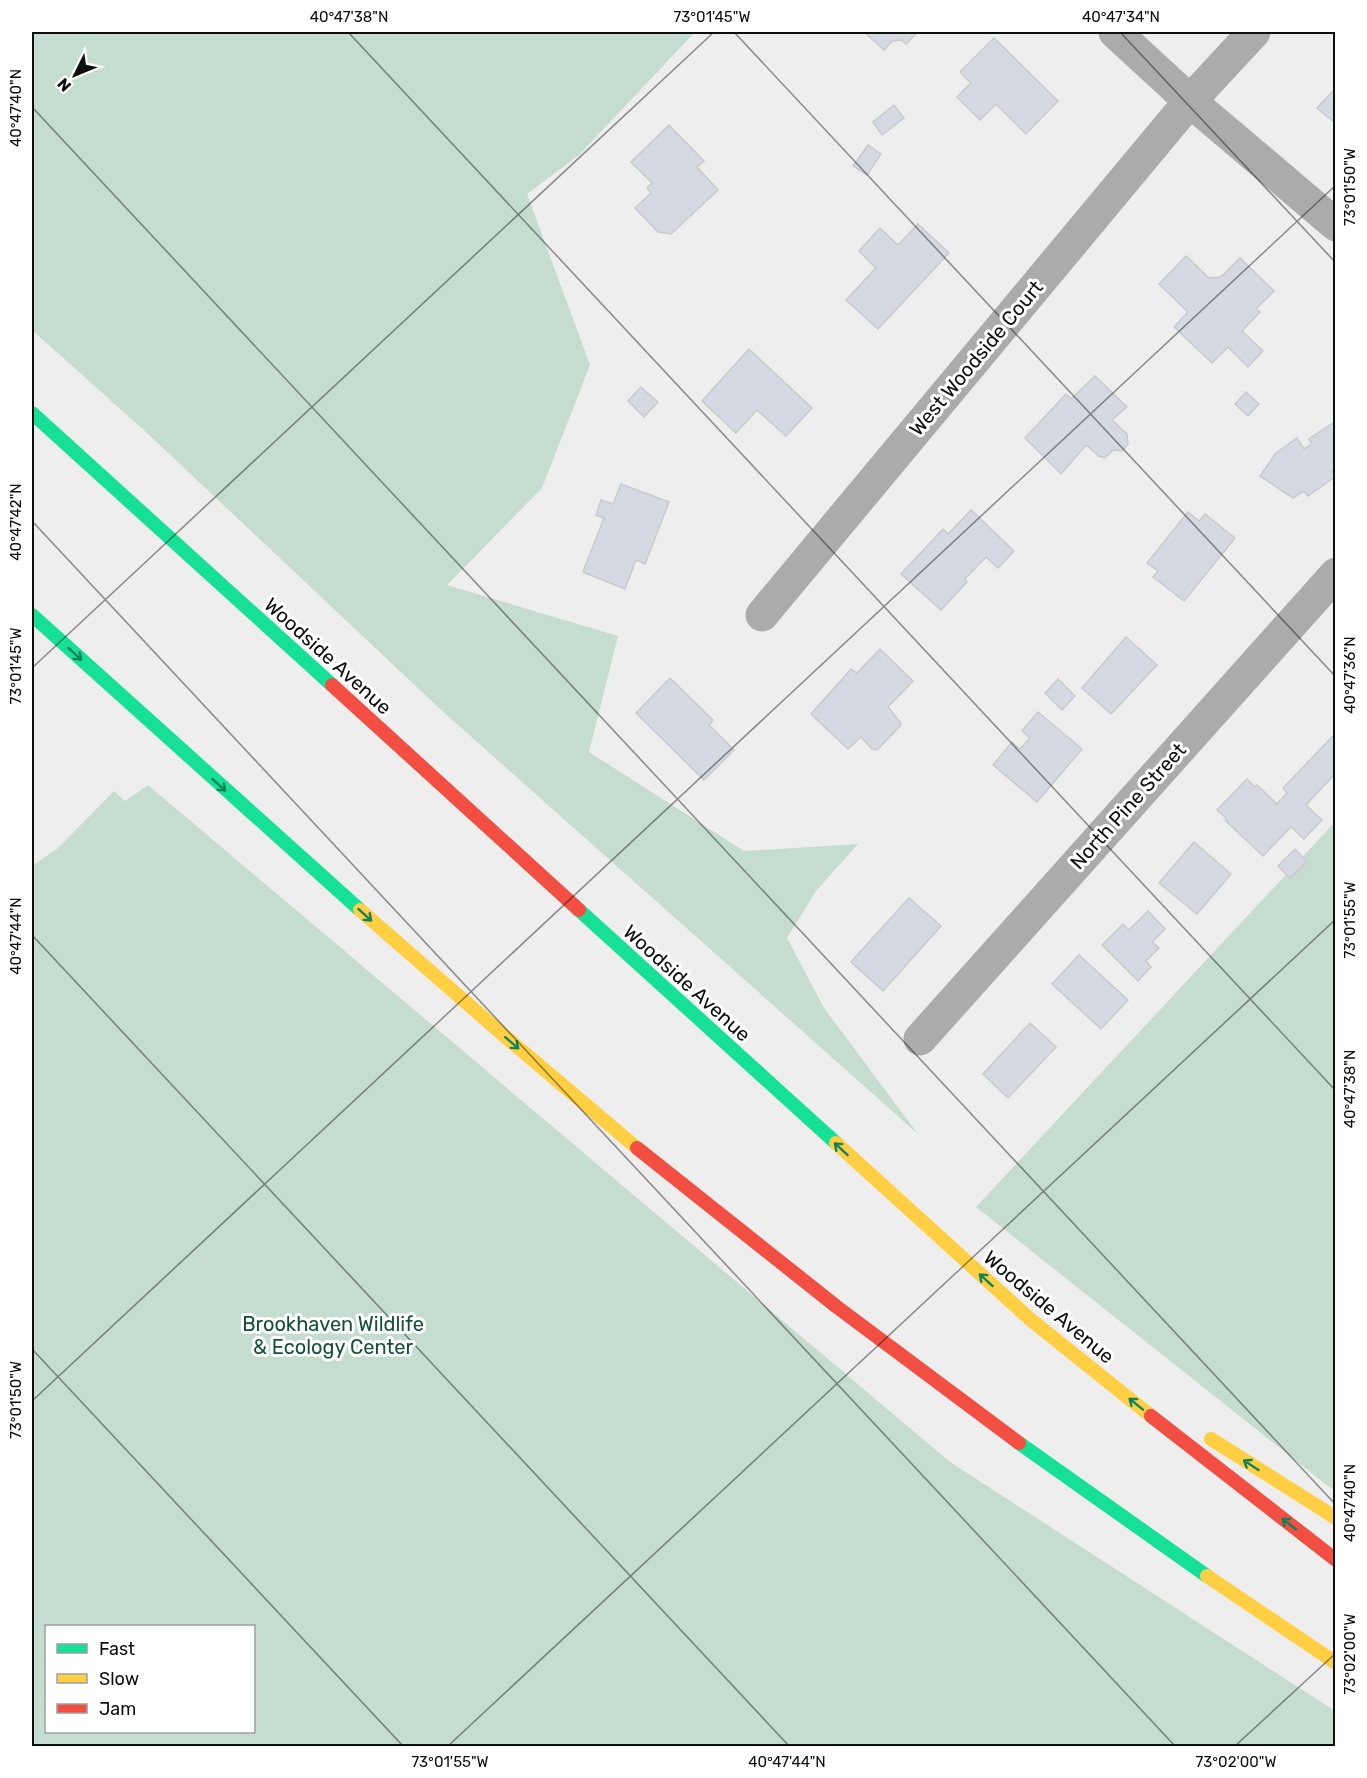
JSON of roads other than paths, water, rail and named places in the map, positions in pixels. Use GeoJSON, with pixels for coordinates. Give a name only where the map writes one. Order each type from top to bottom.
{"type":"FeatureCollection","features":[{"type":"Feature","properties":{"kind":"main road","name":"Woodside Avenue"},"geometry":{"type":"LineString","coordinates":[[32,413],[1031,1320],[1335,1560]]}},
{"type":"Feature","properties":{"kind":"main road"},"geometry":{"type":"LineString","coordinates":[[32,615],[385,932],[520,1050],[676,1181],[861,1325],[1030,1450],[1218,1584],[1335,1662]]}},
{"type":"Feature","properties":{"kind":"main road"},"geometry":{"type":"LineString","coordinates":[[1031,1320],[1156,1403]]}},
{"type":"Feature","properties":{"kind":"main road"},"geometry":{"type":"LineString","coordinates":[[1204,1434],[1335,1518]]}},
{"type":"Feature","properties":{"kind":"street"},"geometry":{"type":"LineString","coordinates":[[1115,32],[1335,225]]}},
{"type":"Feature","properties":{"kind":"street","name":"West Woodside Court"},"geometry":{"type":"LineString","coordinates":[[762,615],[1191,101],[1254,32]]}},
{"type":"Feature","properties":{"kind":"street","name":"North Pine Street"},"geometry":{"type":"LineString","coordinates":[[920,1039],[1335,574]]}},
{"type":"Feature","properties":{"kind":"park label","name":"Brookhaven Wildlife & Ecology Center"},"geometry":{"type":"Point","coordinates":[333,1336]}}]}
